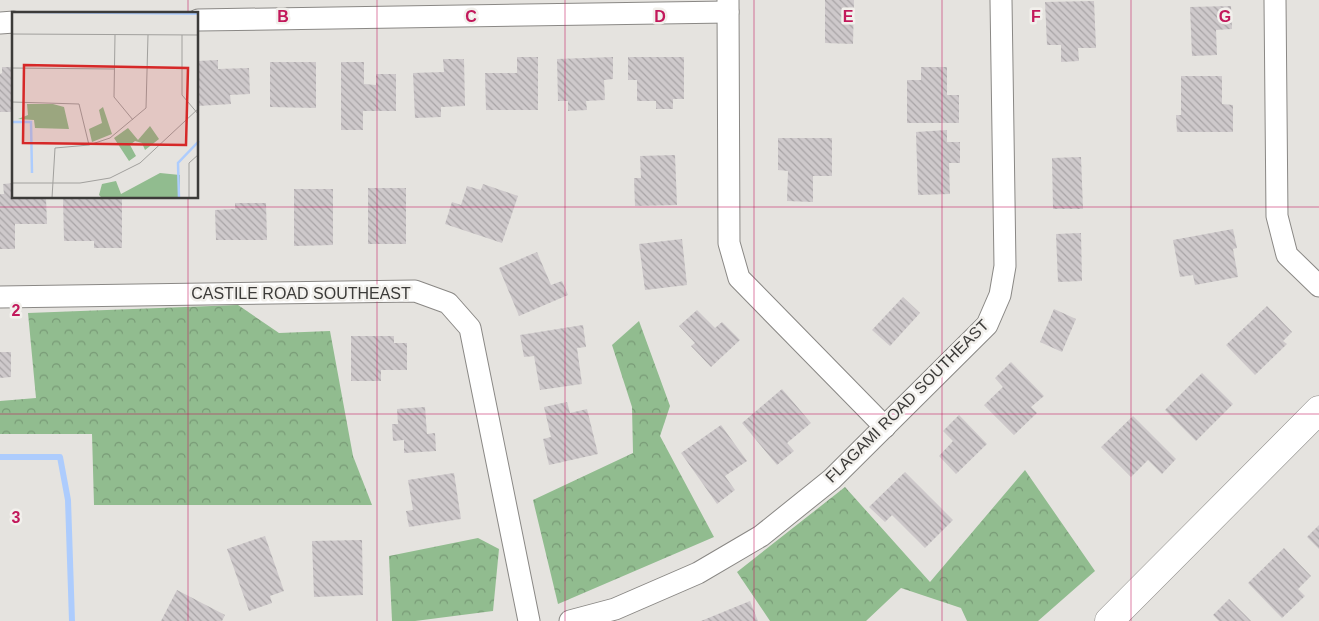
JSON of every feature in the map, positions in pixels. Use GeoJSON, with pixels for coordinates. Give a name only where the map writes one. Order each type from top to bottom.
{"type":"FeatureCollection","features":[{"type":"Feature","properties":{"kind":"street","name":"FLAGAMI ROAD SOUTHEAST"},"geometry":{"type":"LineString","coordinates":[[570,621],[615,609],[698,573],[761,536],[832,479],[986,325],[1000,294],[1005,266],[1001,0]]}},
{"type":"Feature","properties":{"kind":"street"},"geometry":{"type":"LineString","coordinates":[[1275,0],[1277,216],[1286,255],[1319,286]]}},
{"type":"Feature","properties":{"kind":"street"},"geometry":{"type":"LineString","coordinates":[[199,20],[728,6],[729,243],[739,278],[885,427]]}},
{"type":"Feature","properties":{"kind":"street","name":"CASTILE ROAD SOUTHEAST"},"geometry":{"type":"LineString","coordinates":[[0,297],[415,291],[448,302],[470,328],[529,621]]}},
{"type":"Feature","properties":{"kind":"street"},"geometry":{"type":"LineString","coordinates":[[1110,621],[1319,410]]}},
{"type":"Feature","properties":{"kind":"green space"},"geometry":{"type":"Polygon","coordinates":[[[238,305],[279,333],[330,331],[353,456],[372,505],[94,505],[92,434],[0,434],[0,401],[36,398],[28,313],[238,305]]]}},
{"type":"Feature","properties":{"kind":"green space"},"geometry":{"type":"Polygon","coordinates":[[[639,321],[670,406],[660,436],[714,537],[558,604],[533,500],[633,453],[632,407],[612,345],[639,321]]]}},
{"type":"Feature","properties":{"kind":"green space"},"geometry":{"type":"Polygon","coordinates":[[[1025,470],[1095,571],[1038,621],[967,621],[961,608],[901,588],[866,621],[770,621],[737,572],[845,487],[930,582],[1025,470]]]}},
{"type":"Feature","properties":{"kind":"green space"},"geometry":{"type":"Polygon","coordinates":[[[478,538],[499,549],[493,611],[415,621],[392,621],[389,556],[478,538]]]}},
{"type":"Feature","properties":{"kind":"building"},"geometry":{"type":"Polygon","coordinates":[[[825,0],[854,0],[853,44],[825,43],[825,0]]]}},
{"type":"Feature","properties":{"kind":"building"},"geometry":{"type":"Polygon","coordinates":[[[1094,1],[1096,48],[1078,48],[1079,61],[1061,62],[1061,45],[1047,45],[1045,2],[1094,1]]]}},
{"type":"Feature","properties":{"kind":"building"},"geometry":{"type":"Polygon","coordinates":[[[1231,6],[1232,29],[1216,30],[1217,55],[1192,56],[1190,7],[1231,6]]]}},
{"type":"Feature","properties":{"kind":"building"},"geometry":{"type":"Polygon","coordinates":[[[517,57],[538,57],[538,110],[486,110],[485,73],[517,73],[517,57]]]}},
{"type":"Feature","properties":{"kind":"building"},"geometry":{"type":"Polygon","coordinates":[[[613,57],[613,79],[604,80],[605,100],[586,101],[587,110],[568,111],[568,101],[558,101],[557,59],[613,57]]]}},
{"type":"Feature","properties":{"kind":"building"},"geometry":{"type":"Polygon","coordinates":[[[628,57],[684,57],[684,99],[673,99],[673,109],[656,109],[656,101],[637,101],[637,80],[628,80],[628,57]]]}},
{"type":"Feature","properties":{"kind":"building"},"geometry":{"type":"Polygon","coordinates":[[[443,59],[464,59],[465,106],[441,107],[441,117],[415,118],[413,73],[444,72],[443,59]]]}},
{"type":"Feature","properties":{"kind":"building"},"geometry":{"type":"Polygon","coordinates":[[[218,60],[218,69],[249,68],[250,94],[230,95],[231,104],[199,106],[199,61],[218,60]]]}},
{"type":"Feature","properties":{"kind":"building"},"geometry":{"type":"Polygon","coordinates":[[[270,62],[316,62],[316,108],[270,107],[270,62]]]}},
{"type":"Feature","properties":{"kind":"building"},"geometry":{"type":"Polygon","coordinates":[[[341,62],[364,62],[364,84],[376,85],[376,74],[396,74],[396,111],[363,111],[363,130],[341,130],[341,62]]]}},
{"type":"Feature","properties":{"kind":"building"},"geometry":{"type":"Polygon","coordinates":[[[2,67],[12,67],[12,112],[0,112],[0,74],[2,73],[2,67]]]}},
{"type":"Feature","properties":{"kind":"building"},"geometry":{"type":"Polygon","coordinates":[[[921,67],[947,67],[947,95],[959,95],[959,123],[907,123],[907,80],[921,80],[921,67]]]}},
{"type":"Feature","properties":{"kind":"building"},"geometry":{"type":"Polygon","coordinates":[[[1181,76],[1222,76],[1222,104],[1233,105],[1233,132],[1177,132],[1176,115],[1181,115],[1181,76]]]}},
{"type":"Feature","properties":{"kind":"building"},"geometry":{"type":"Polygon","coordinates":[[[947,130],[947,142],[960,142],[960,163],[949,163],[950,194],[918,195],[916,132],[947,130]]]}},
{"type":"Feature","properties":{"kind":"building"},"geometry":{"type":"Polygon","coordinates":[[[778,138],[832,138],[832,176],[813,176],[813,202],[787,201],[788,171],[778,170],[778,138]]]}},
{"type":"Feature","properties":{"kind":"building"},"geometry":{"type":"Polygon","coordinates":[[[675,155],[677,205],[635,206],[634,178],[641,178],[640,156],[675,155]]]}},
{"type":"Feature","properties":{"kind":"building"},"geometry":{"type":"Polygon","coordinates":[[[1081,157],[1083,209],[1053,209],[1052,158],[1081,157]]]}},
{"type":"Feature","properties":{"kind":"building"},"geometry":{"type":"Polygon","coordinates":[[[12,183],[12,199],[46,199],[47,224],[15,224],[15,249],[0,249],[0,194],[4,194],[3,184],[12,183]]]}},
{"type":"Feature","properties":{"kind":"building"},"geometry":{"type":"Polygon","coordinates":[[[483,184],[518,196],[502,243],[445,224],[452,202],[461,205],[467,186],[481,190],[483,184]]]}},
{"type":"Feature","properties":{"kind":"building"},"geometry":{"type":"Polygon","coordinates":[[[368,188],[406,188],[406,244],[368,244],[368,188]]]}},
{"type":"Feature","properties":{"kind":"building"},"geometry":{"type":"Polygon","coordinates":[[[294,189],[333,189],[333,245],[294,246],[294,189]]]}},
{"type":"Feature","properties":{"kind":"building"},"geometry":{"type":"Polygon","coordinates":[[[63,199],[122,199],[122,248],[94,248],[94,241],[64,241],[63,199]]]}},
{"type":"Feature","properties":{"kind":"building"},"geometry":{"type":"Polygon","coordinates":[[[235,203],[266,203],[267,240],[216,240],[215,210],[235,209],[235,203]]]}},
{"type":"Feature","properties":{"kind":"building"},"geometry":{"type":"Polygon","coordinates":[[[1233,229],[1237,248],[1233,249],[1238,277],[1195,285],[1193,275],[1180,277],[1173,240],[1233,229]]]}},
{"type":"Feature","properties":{"kind":"building"},"geometry":{"type":"Polygon","coordinates":[[[1081,233],[1082,281],[1058,282],[1056,234],[1081,233]]]}},
{"type":"Feature","properties":{"kind":"building"},"geometry":{"type":"Polygon","coordinates":[[[682,239],[687,285],[645,290],[639,244],[682,239]]]}},
{"type":"Feature","properties":{"kind":"building"},"geometry":{"type":"Polygon","coordinates":[[[537,252],[551,285],[562,281],[568,295],[519,316],[499,268],[537,252]]]}},
{"type":"Feature","properties":{"kind":"building"},"geometry":{"type":"Polygon","coordinates":[[[903,297],[920,313],[890,346],[872,330],[903,297]]]}},
{"type":"Feature","properties":{"kind":"building"},"geometry":{"type":"Polygon","coordinates":[[[1267,306],[1292,332],[1283,341],[1287,344],[1255,375],[1226,345],[1267,306]]]}},
{"type":"Feature","properties":{"kind":"building"},"geometry":{"type":"Polygon","coordinates":[[[1054,309],[1076,319],[1062,352],[1040,342],[1054,309]]]}},
{"type":"Feature","properties":{"kind":"building"},"geometry":{"type":"Polygon","coordinates":[[[697,310],[715,328],[722,322],[740,340],[711,367],[691,346],[695,343],[679,326],[697,310]]]}},
{"type":"Feature","properties":{"kind":"building"},"geometry":{"type":"Polygon","coordinates":[[[583,325],[586,347],[577,348],[582,384],[540,390],[534,356],[524,357],[520,335],[583,325]]]}},
{"type":"Feature","properties":{"kind":"building"},"geometry":{"type":"Polygon","coordinates":[[[351,336],[394,336],[394,343],[407,343],[407,370],[381,370],[381,381],[351,381],[351,336]]]}},
{"type":"Feature","properties":{"kind":"building"},"geometry":{"type":"Polygon","coordinates":[[[0,352],[11,352],[11,377],[0,378],[0,352]]]}},
{"type":"Feature","properties":{"kind":"building"},"geometry":{"type":"Polygon","coordinates":[[[1011,362],[1044,396],[1031,407],[1037,413],[1014,435],[984,405],[1003,387],[995,378],[1011,362]]]}},
{"type":"Feature","properties":{"kind":"building"},"geometry":{"type":"Polygon","coordinates":[[[1202,373],[1233,404],[1196,441],[1165,410],[1202,373]]]}},
{"type":"Feature","properties":{"kind":"building"},"geometry":{"type":"Polygon","coordinates":[[[782,389],[811,423],[787,443],[794,451],[777,465],[742,423],[782,389]]]}},
{"type":"Feature","properties":{"kind":"building"},"geometry":{"type":"Polygon","coordinates":[[[567,402],[570,413],[587,409],[598,454],[549,465],[543,439],[551,437],[544,407],[567,402]]]}},
{"type":"Feature","properties":{"kind":"building"},"geometry":{"type":"Polygon","coordinates":[[[425,407],[427,434],[435,433],[436,451],[404,453],[404,440],[393,441],[392,424],[398,424],[397,409],[425,407]]]}},
{"type":"Feature","properties":{"kind":"building"},"geometry":{"type":"Polygon","coordinates":[[[959,415],[987,444],[956,474],[939,456],[953,441],[943,431],[959,415]]]}},
{"type":"Feature","properties":{"kind":"building"},"geometry":{"type":"Polygon","coordinates":[[[1133,416],[1176,459],[1162,474],[1148,460],[1131,477],[1101,447],[1133,416]]]}},
{"type":"Feature","properties":{"kind":"building"},"geometry":{"type":"Polygon","coordinates":[[[721,425],[747,461],[725,476],[735,490],[717,504],[681,453],[721,425]]]}},
{"type":"Feature","properties":{"kind":"building"},"geometry":{"type":"Polygon","coordinates":[[[905,472],[953,520],[925,548],[892,515],[885,522],[869,507],[905,472]]]}},
{"type":"Feature","properties":{"kind":"building"},"geometry":{"type":"Polygon","coordinates":[[[454,473],[461,519],[409,527],[406,511],[413,510],[408,480],[454,473]]]}},
{"type":"Feature","properties":{"kind":"building"},"geometry":{"type":"Polygon","coordinates":[[[1319,525],[1319,549],[1307,537],[1319,525]]]}},
{"type":"Feature","properties":{"kind":"building"},"geometry":{"type":"Polygon","coordinates":[[[265,536],[284,591],[270,596],[272,603],[249,611],[227,549],[265,536]]]}},
{"type":"Feature","properties":{"kind":"building"},"geometry":{"type":"Polygon","coordinates":[[[362,540],[363,595],[314,597],[312,541],[362,540]]]}},
{"type":"Feature","properties":{"kind":"building"},"geometry":{"type":"Polygon","coordinates":[[[1284,548],[1311,576],[1298,589],[1305,596],[1282,618],[1248,583],[1284,548]]]}},
{"type":"Feature","properties":{"kind":"building"},"geometry":{"type":"Polygon","coordinates":[[[177,590],[225,615],[222,621],[161,621],[177,590]]]}},
{"type":"Feature","properties":{"kind":"building"},"geometry":{"type":"Polygon","coordinates":[[[1229,599],[1251,621],[1219,621],[1213,615],[1229,599]]]}},
{"type":"Feature","properties":{"kind":"building"},"geometry":{"type":"Polygon","coordinates":[[[750,601],[758,621],[701,621],[750,601]]]}},
{"type":"Feature","properties":{"kind":"waterway"},"geometry":{"type":"LineString","coordinates":[[0,457],[60,457],[68,500],[72,621]]}}]}
